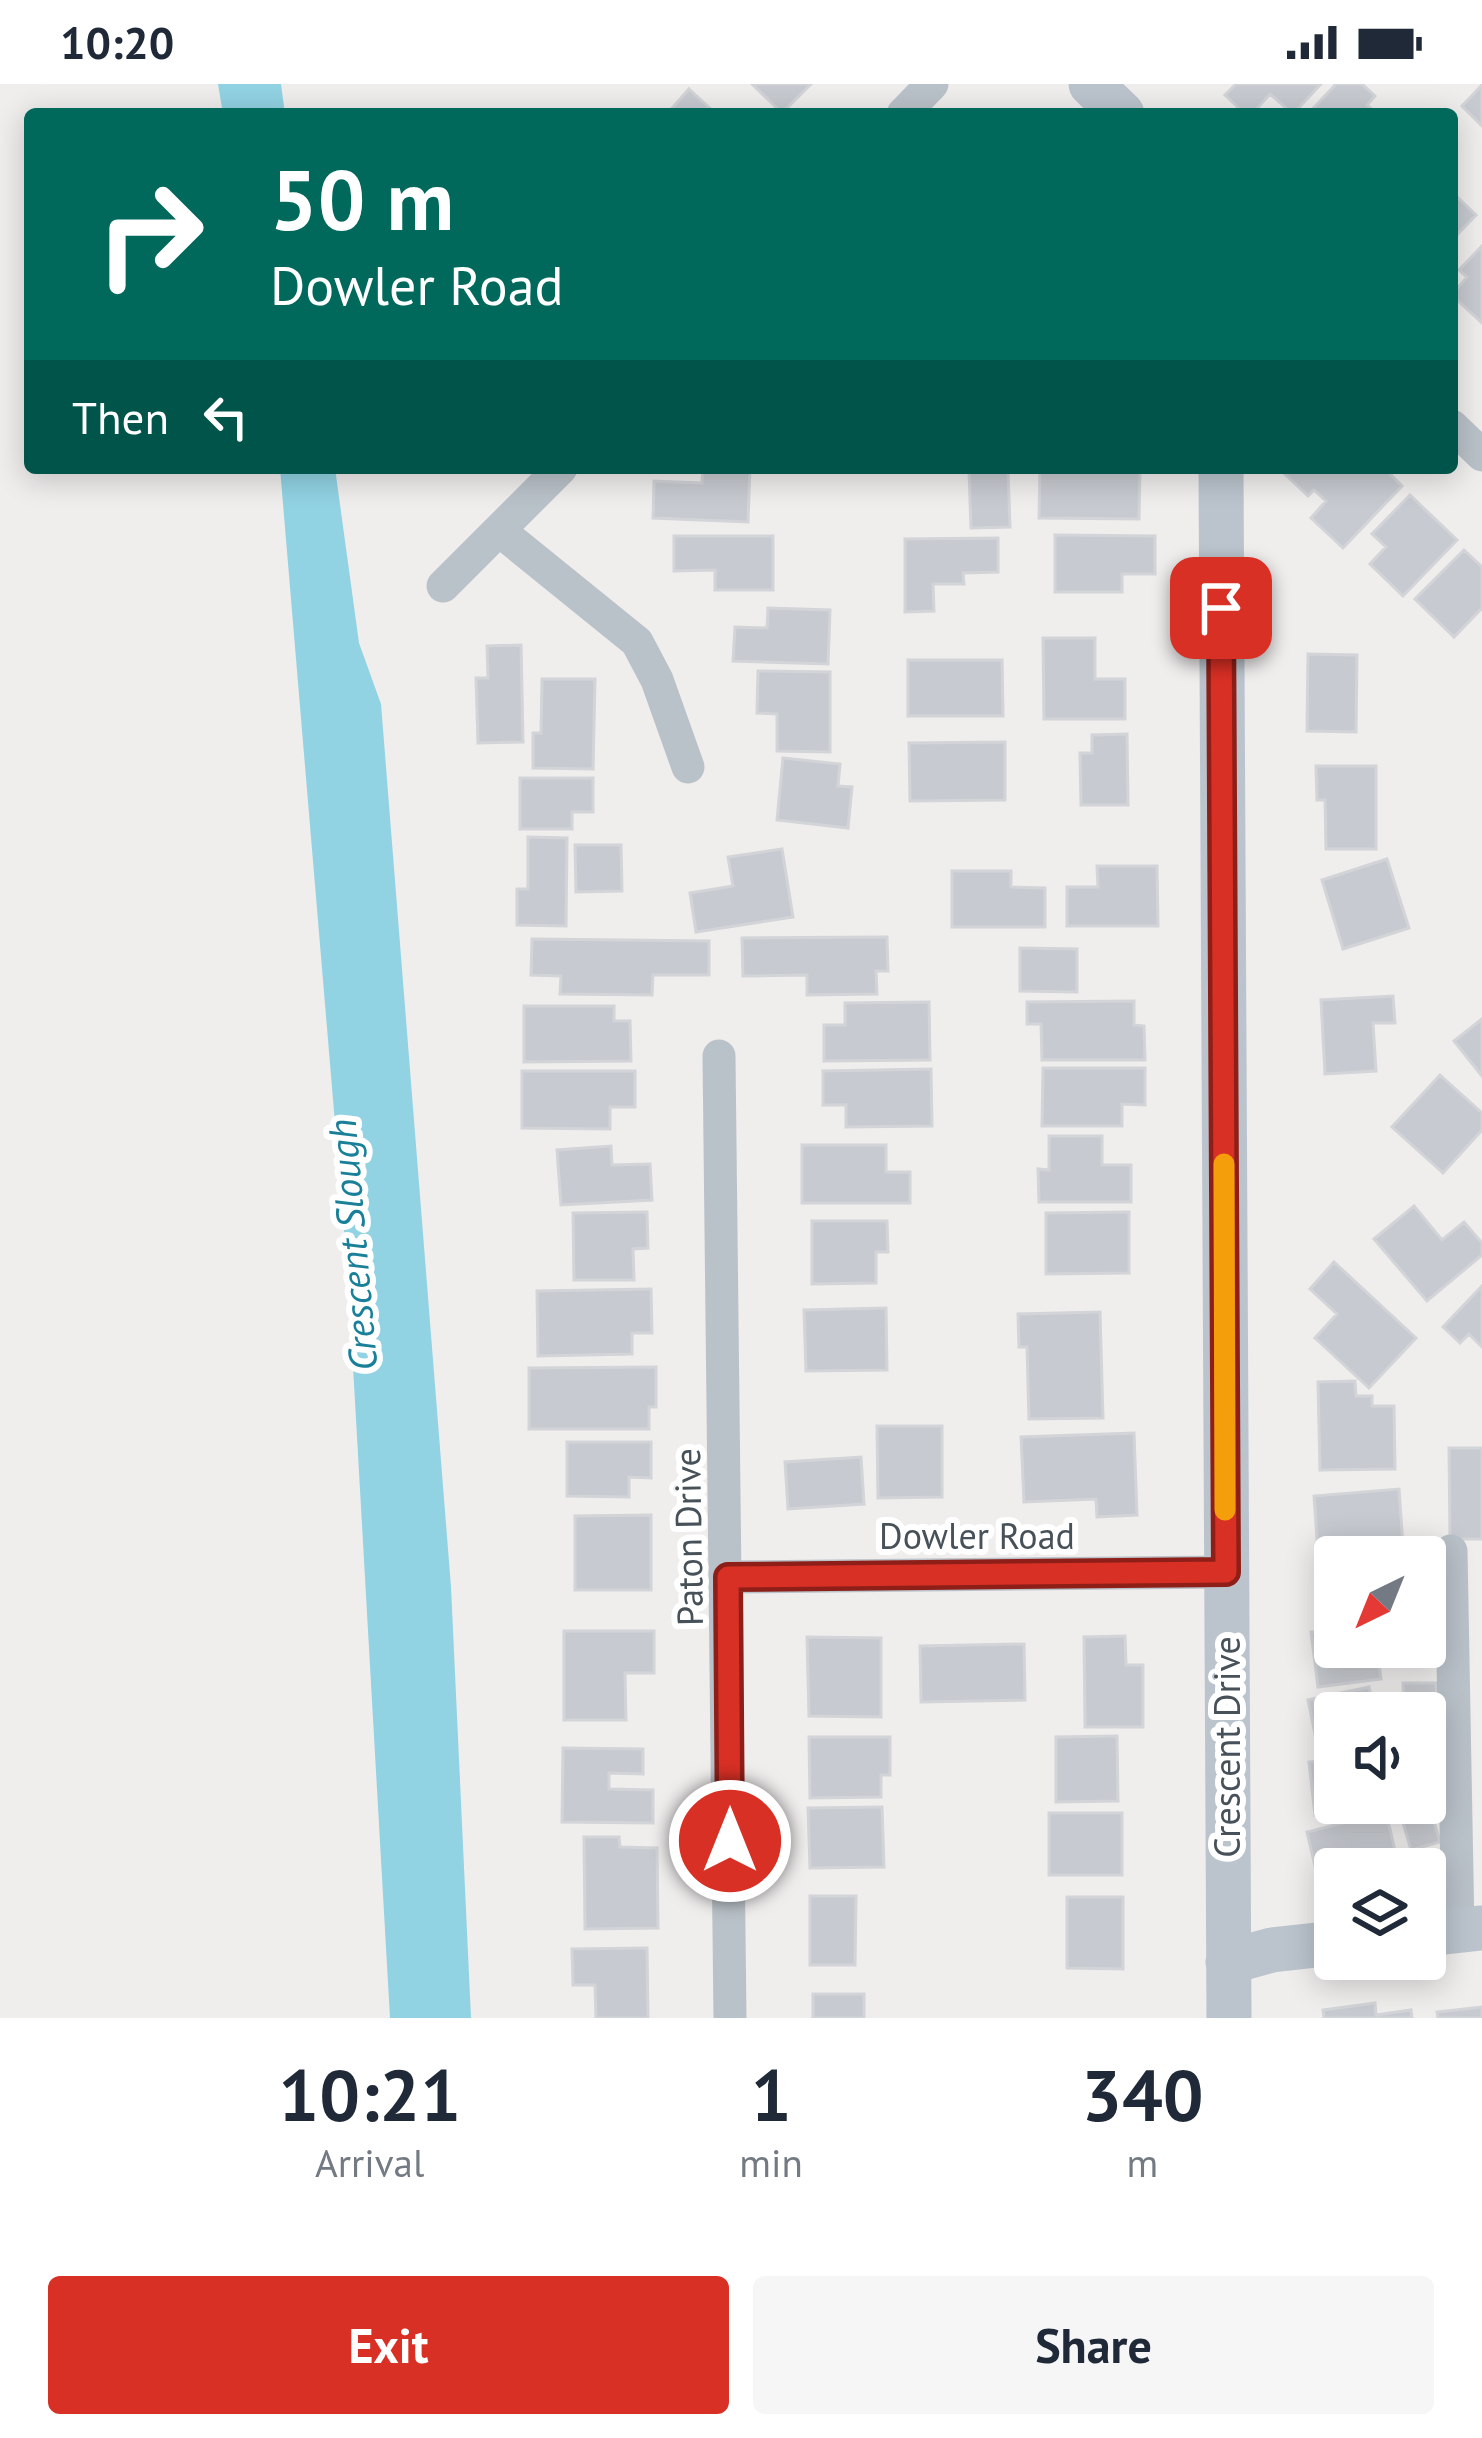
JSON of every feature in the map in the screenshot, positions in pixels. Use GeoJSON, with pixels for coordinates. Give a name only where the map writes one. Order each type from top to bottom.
{"type":"FeatureCollection","features":[{"type":"Feature","properties":{"kind":"street"},"geometry":{"type":"LineString","coordinates":[[909,108],[932,84]]}},
{"type":"Feature","properties":{"kind":"street"},"geometry":{"type":"LineString","coordinates":[[1091,84],[1116,108]]}},
{"type":"Feature","properties":{"kind":"street"},"geometry":{"type":"LineString","coordinates":[[1458,432],[1482,455]]}},
{"type":"Feature","properties":{"kind":"street"},"geometry":{"type":"LineString","coordinates":[[443,586],[555,474]]}},
{"type":"Feature","properties":{"kind":"street","name":"Crescent Drive"},"geometry":{"type":"LineString","coordinates":[[1221,474],[1229,2018]]}},
{"type":"Feature","properties":{"kind":"street"},"geometry":{"type":"LineString","coordinates":[[500,531],[637,642],[688,767]]}},
{"type":"Feature","properties":{"kind":"street","name":"Paton Drive"},"geometry":{"type":"LineString","coordinates":[[719,1056],[730,2018]]}},
{"type":"Feature","properties":{"kind":"street"},"geometry":{"type":"LineString","coordinates":[[1451,1550],[1455,1931]]}},
{"type":"Feature","properties":{"kind":"street","name":"Dowler Road"},"geometry":{"type":"LineString","coordinates":[[728,1577],[1226,1572]]}},
{"type":"Feature","properties":{"kind":"street"},"geometry":{"type":"LineString","coordinates":[[1228,1962],[1314,1945]]}},
{"type":"Feature","properties":{"kind":"water"},"geometry":{"type":"Polygon","coordinates":[[[218,84],[281,84],[284,108],[222,108],[218,84]]]}},
{"type":"Feature","properties":{"kind":"water","name":"Crescent Slough"},"geometry":{"type":"Polygon","coordinates":[[[281,474],[336,474],[359,643],[381,704],[451,1587],[471,2018],[390,2018],[348,1278],[281,474]]]}},
{"type":"Feature","properties":{"kind":"building"},"geometry":{"type":"Polygon","coordinates":[[[752,84],[811,84],[787,108],[777,108],[752,84]]]}},
{"type":"Feature","properties":{"kind":"building"},"geometry":{"type":"Polygon","coordinates":[[[1236,84],[1321,84],[1299,108],[1286,108],[1270,94],[1257,108],[1239,108],[1225,95],[1236,84]]]}},
{"type":"Feature","properties":{"kind":"building"},"geometry":{"type":"Polygon","coordinates":[[[1336,84],[1362,84],[1375,96],[1367,105],[1370,108],[1314,108],[1336,84]]]}},
{"type":"Feature","properties":{"kind":"building"},"geometry":{"type":"Polygon","coordinates":[[[1482,85],[1482,126],[1462,106],[1482,85]]]}},
{"type":"Feature","properties":{"kind":"building"},"geometry":{"type":"Polygon","coordinates":[[[689,89],[710,108],[672,108],[689,89]]]}},
{"type":"Feature","properties":{"kind":"building"},"geometry":{"type":"Polygon","coordinates":[[[1458,198],[1476,215],[1458,234],[1458,198]]]}},
{"type":"Feature","properties":{"kind":"building"},"geometry":{"type":"Polygon","coordinates":[[[1482,246],[1482,323],[1458,301],[1458,288],[1467,277],[1459,270],[1482,246]]]}},
{"type":"Feature","properties":{"kind":"building"},"geometry":{"type":"Polygon","coordinates":[[[703,474],[750,474],[748,522],[653,518],[654,481],[702,483],[703,474]]]}},
{"type":"Feature","properties":{"kind":"building"},"geometry":{"type":"Polygon","coordinates":[[[969,474],[1008,474],[1010,527],[971,528],[969,474]]]}},
{"type":"Feature","properties":{"kind":"building"},"geometry":{"type":"Polygon","coordinates":[[[1040,474],[1140,474],[1139,519],[1039,518],[1040,474]]]}},
{"type":"Feature","properties":{"kind":"building"},"geometry":{"type":"Polygon","coordinates":[[[1285,474],[1390,474],[1402,486],[1343,548],[1311,518],[1326,501],[1314,490],[1308,496],[1285,474]]]}},
{"type":"Feature","properties":{"kind":"building"},"geometry":{"type":"Polygon","coordinates":[[[1410,495],[1457,540],[1403,596],[1370,564],[1386,547],[1372,534],[1410,495]]]}},
{"type":"Feature","properties":{"kind":"building"},"geometry":{"type":"Polygon","coordinates":[[[1055,535],[1155,536],[1155,574],[1122,574],[1122,592],[1055,592],[1055,535]]]}},
{"type":"Feature","properties":{"kind":"building"},"geometry":{"type":"Polygon","coordinates":[[[674,536],[773,536],[773,590],[715,590],[715,570],[674,571],[674,536]]]}},
{"type":"Feature","properties":{"kind":"building"},"geometry":{"type":"Polygon","coordinates":[[[998,538],[998,572],[963,573],[964,584],[933,584],[934,611],[905,612],[905,539],[998,538]]]}},
{"type":"Feature","properties":{"kind":"building"},"geometry":{"type":"Polygon","coordinates":[[[1464,550],[1482,567],[1482,608],[1454,637],[1415,599],[1464,550]]]}},
{"type":"Feature","properties":{"kind":"building"},"geometry":{"type":"Polygon","coordinates":[[[768,608],[830,610],[828,664],[733,661],[735,627],[767,628],[768,608]]]}},
{"type":"Feature","properties":{"kind":"building"},"geometry":{"type":"Polygon","coordinates":[[[1043,638],[1095,638],[1095,679],[1125,679],[1125,719],[1044,719],[1043,638]]]}},
{"type":"Feature","properties":{"kind":"building"},"geometry":{"type":"Polygon","coordinates":[[[521,645],[523,742],[478,743],[476,678],[488,678],[487,646],[521,645]]]}},
{"type":"Feature","properties":{"kind":"building"},"geometry":{"type":"Polygon","coordinates":[[[1308,654],[1357,655],[1356,732],[1307,731],[1308,654]]]}},
{"type":"Feature","properties":{"kind":"building"},"geometry":{"type":"Polygon","coordinates":[[[908,660],[1002,660],[1003,716],[908,716],[908,660]]]}},
{"type":"Feature","properties":{"kind":"building"},"geometry":{"type":"Polygon","coordinates":[[[758,671],[830,672],[830,752],[777,751],[777,714],[757,713],[758,671]]]}},
{"type":"Feature","properties":{"kind":"building"},"geometry":{"type":"Polygon","coordinates":[[[542,679],[595,679],[593,769],[533,768],[533,733],[541,733],[542,679]]]}},
{"type":"Feature","properties":{"kind":"building"},"geometry":{"type":"Polygon","coordinates":[[[1127,734],[1128,805],[1081,805],[1080,753],[1092,753],[1092,735],[1127,734]]]}},
{"type":"Feature","properties":{"kind":"building"},"geometry":{"type":"Polygon","coordinates":[[[1005,742],[1005,800],[910,801],[909,743],[1005,742]]]}},
{"type":"Feature","properties":{"kind":"building"},"geometry":{"type":"Polygon","coordinates":[[[783,758],[840,764],[838,786],[852,787],[848,828],[777,820],[783,758]]]}},
{"type":"Feature","properties":{"kind":"building"},"geometry":{"type":"Polygon","coordinates":[[[1316,766],[1376,766],[1376,849],[1326,849],[1325,800],[1317,800],[1316,766]]]}},
{"type":"Feature","properties":{"kind":"building"},"geometry":{"type":"Polygon","coordinates":[[[520,778],[593,778],[593,812],[572,812],[572,829],[520,829],[520,778]]]}},
{"type":"Feature","properties":{"kind":"building"},"geometry":{"type":"Polygon","coordinates":[[[528,837],[567,838],[566,926],[517,925],[517,889],[528,889],[528,837]]]}},
{"type":"Feature","properties":{"kind":"building"},"geometry":{"type":"Polygon","coordinates":[[[575,845],[621,845],[622,891],[576,892],[575,845]]]}},
{"type":"Feature","properties":{"kind":"building"},"geometry":{"type":"Polygon","coordinates":[[[782,849],[793,917],[696,932],[690,893],[733,886],[728,857],[782,849]]]}},
{"type":"Feature","properties":{"kind":"building"},"geometry":{"type":"Polygon","coordinates":[[[1387,859],[1409,928],[1343,949],[1322,880],[1387,859]]]}},
{"type":"Feature","properties":{"kind":"building"},"geometry":{"type":"Polygon","coordinates":[[[1097,866],[1157,866],[1158,926],[1067,926],[1067,887],[1098,887],[1097,866]]]}},
{"type":"Feature","properties":{"kind":"building"},"geometry":{"type":"Polygon","coordinates":[[[952,871],[1011,871],[1011,887],[1045,888],[1045,927],[952,927],[952,871]]]}},
{"type":"Feature","properties":{"kind":"building"},"geometry":{"type":"Polygon","coordinates":[[[887,937],[888,971],[876,971],[877,994],[807,995],[807,975],[743,976],[742,938],[887,937]]]}},
{"type":"Feature","properties":{"kind":"building"},"geometry":{"type":"Polygon","coordinates":[[[532,939],[709,941],[709,975],[653,975],[652,995],[560,994],[561,976],[531,975],[532,939]]]}},
{"type":"Feature","properties":{"kind":"building"},"geometry":{"type":"Polygon","coordinates":[[[1020,948],[1077,949],[1077,992],[1020,991],[1020,948]]]}},
{"type":"Feature","properties":{"kind":"building"},"geometry":{"type":"Polygon","coordinates":[[[1393,996],[1395,1023],[1373,1023],[1376,1071],[1325,1074],[1321,1000],[1393,996]]]}},
{"type":"Feature","properties":{"kind":"building"},"geometry":{"type":"Polygon","coordinates":[[[1134,1001],[1134,1025],[1144,1026],[1145,1060],[1042,1060],[1041,1024],[1027,1024],[1027,1002],[1134,1001]]]}},
{"type":"Feature","properties":{"kind":"building"},"geometry":{"type":"Polygon","coordinates":[[[929,1002],[930,1060],[824,1061],[824,1025],[845,1025],[845,1003],[929,1002]]]}},
{"type":"Feature","properties":{"kind":"building"},"geometry":{"type":"Polygon","coordinates":[[[524,1006],[614,1006],[614,1021],[630,1021],[631,1061],[524,1062],[524,1006]]]}},
{"type":"Feature","properties":{"kind":"building"},"geometry":{"type":"Polygon","coordinates":[[[1482,1019],[1482,1076],[1454,1041],[1482,1019]]]}},
{"type":"Feature","properties":{"kind":"building"},"geometry":{"type":"Polygon","coordinates":[[[1043,1068],[1145,1068],[1145,1105],[1122,1104],[1122,1126],[1042,1126],[1043,1068]]]}},
{"type":"Feature","properties":{"kind":"building"},"geometry":{"type":"Polygon","coordinates":[[[931,1069],[932,1126],[846,1127],[846,1105],[823,1105],[823,1071],[931,1069]]]}},
{"type":"Feature","properties":{"kind":"building"},"geometry":{"type":"Polygon","coordinates":[[[522,1071],[635,1071],[635,1107],[610,1107],[610,1129],[522,1128],[522,1071]]]}},
{"type":"Feature","properties":{"kind":"building"},"geometry":{"type":"Polygon","coordinates":[[[1440,1075],[1482,1113],[1482,1130],[1443,1173],[1392,1127],[1440,1075]]]}},
{"type":"Feature","properties":{"kind":"building"},"geometry":{"type":"Polygon","coordinates":[[[1049,1136],[1102,1136],[1102,1165],[1131,1165],[1131,1202],[1039,1202],[1038,1169],[1049,1170],[1049,1136]]]}},
{"type":"Feature","properties":{"kind":"building"},"geometry":{"type":"Polygon","coordinates":[[[802,1145],[886,1145],[886,1172],[910,1172],[910,1203],[802,1203],[802,1145]]]}},
{"type":"Feature","properties":{"kind":"building"},"geometry":{"type":"Polygon","coordinates":[[[611,1146],[612,1165],[650,1164],[652,1200],[561,1205],[557,1150],[611,1146]]]}},
{"type":"Feature","properties":{"kind":"building"},"geometry":{"type":"Polygon","coordinates":[[[1414,1206],[1442,1240],[1464,1222],[1482,1243],[1482,1255],[1427,1301],[1374,1239],[1414,1206]]]}},
{"type":"Feature","properties":{"kind":"building"},"geometry":{"type":"Polygon","coordinates":[[[647,1212],[648,1248],[633,1249],[634,1280],[574,1280],[573,1213],[647,1212]]]}},
{"type":"Feature","properties":{"kind":"building"},"geometry":{"type":"Polygon","coordinates":[[[1129,1212],[1129,1273],[1046,1274],[1046,1213],[1129,1212]]]}},
{"type":"Feature","properties":{"kind":"building"},"geometry":{"type":"Polygon","coordinates":[[[812,1221],[887,1221],[888,1252],[876,1252],[876,1283],[812,1284],[812,1221]]]}},
{"type":"Feature","properties":{"kind":"building"},"geometry":{"type":"Polygon","coordinates":[[[1334,1262],[1416,1338],[1369,1388],[1315,1338],[1337,1314],[1310,1289],[1334,1262]]]}},
{"type":"Feature","properties":{"kind":"building"},"geometry":{"type":"Polygon","coordinates":[[[1482,1286],[1482,1347],[1469,1334],[1460,1343],[1443,1327],[1482,1286]]]}},
{"type":"Feature","properties":{"kind":"building"},"geometry":{"type":"Polygon","coordinates":[[[651,1289],[652,1333],[632,1333],[632,1354],[538,1356],[537,1291],[651,1289]]]}},
{"type":"Feature","properties":{"kind":"building"},"geometry":{"type":"Polygon","coordinates":[[[886,1308],[887,1370],[806,1371],[804,1310],[886,1308]]]}},
{"type":"Feature","properties":{"kind":"building"},"geometry":{"type":"Polygon","coordinates":[[[1100,1312],[1103,1418],[1029,1419],[1027,1347],[1019,1347],[1018,1314],[1100,1312]]]}},
{"type":"Feature","properties":{"kind":"building"},"geometry":{"type":"Polygon","coordinates":[[[656,1367],[656,1407],[649,1407],[649,1429],[529,1429],[529,1368],[656,1367]]]}},
{"type":"Feature","properties":{"kind":"building"},"geometry":{"type":"Polygon","coordinates":[[[1355,1381],[1356,1396],[1372,1396],[1372,1406],[1394,1406],[1395,1469],[1320,1470],[1318,1382],[1355,1381]]]}},
{"type":"Feature","properties":{"kind":"building"},"geometry":{"type":"Polygon","coordinates":[[[877,1426],[942,1426],[942,1497],[878,1498],[877,1426]]]}},
{"type":"Feature","properties":{"kind":"building"},"geometry":{"type":"Polygon","coordinates":[[[1134,1433],[1137,1515],[1097,1517],[1096,1499],[1024,1502],[1021,1437],[1134,1433]]]}},
{"type":"Feature","properties":{"kind":"building"},"geometry":{"type":"Polygon","coordinates":[[[567,1442],[651,1442],[651,1478],[629,1477],[629,1497],[567,1496],[567,1442]]]}},
{"type":"Feature","properties":{"kind":"building"},"geometry":{"type":"Polygon","coordinates":[[[1449,1448],[1482,1448],[1482,1539],[1450,1539],[1449,1448]]]}},
{"type":"Feature","properties":{"kind":"building"},"geometry":{"type":"Polygon","coordinates":[[[861,1457],[864,1504],[788,1509],[785,1462],[861,1457]]]}},
{"type":"Feature","properties":{"kind":"building"},"geometry":{"type":"Polygon","coordinates":[[[1399,1489],[1402,1536],[1317,1536],[1314,1496],[1399,1489]]]}},
{"type":"Feature","properties":{"kind":"building"},"geometry":{"type":"Polygon","coordinates":[[[651,1515],[651,1590],[575,1590],[575,1516],[651,1515]]]}},
{"type":"Feature","properties":{"kind":"building"},"geometry":{"type":"Polygon","coordinates":[[[564,1631],[654,1631],[654,1673],[625,1673],[626,1720],[564,1720],[564,1631]]]}},
{"type":"Feature","properties":{"kind":"building"},"geometry":{"type":"Polygon","coordinates":[[[1125,1636],[1126,1665],[1143,1665],[1143,1727],[1085,1727],[1084,1637],[1125,1636]]]}},
{"type":"Feature","properties":{"kind":"building"},"geometry":{"type":"Polygon","coordinates":[[[807,1637],[881,1638],[881,1717],[809,1716],[807,1637]]]}},
{"type":"Feature","properties":{"kind":"building"},"geometry":{"type":"Polygon","coordinates":[[[1024,1644],[1025,1700],[921,1702],[920,1646],[1024,1644]]]}},
{"type":"Feature","properties":{"kind":"building"},"geometry":{"type":"Polygon","coordinates":[[[1316,1668],[1380,1668],[1381,1679],[1318,1687],[1316,1668]]]}},
{"type":"Feature","properties":{"kind":"building"},"geometry":{"type":"Polygon","coordinates":[[[1403,1683],[1436,1683],[1436,1692],[1403,1692],[1403,1683]]]}},
{"type":"Feature","properties":{"kind":"building"},"geometry":{"type":"Polygon","coordinates":[[[1314,1699],[1314,1729],[1308,1700],[1314,1699]]]}},
{"type":"Feature","properties":{"kind":"building"},"geometry":{"type":"Polygon","coordinates":[[[1117,1736],[1118,1801],[1056,1802],[1056,1737],[1117,1736]]]}},
{"type":"Feature","properties":{"kind":"building"},"geometry":{"type":"Polygon","coordinates":[[[809,1737],[890,1737],[890,1775],[881,1775],[881,1797],[810,1798],[809,1737]]]}},
{"type":"Feature","properties":{"kind":"building"},"geometry":{"type":"Polygon","coordinates":[[[563,1748],[643,1749],[643,1774],[609,1773],[609,1789],[653,1790],[653,1823],[562,1822],[563,1748]]]}},
{"type":"Feature","properties":{"kind":"building"},"geometry":{"type":"Polygon","coordinates":[[[1314,1761],[1314,1806],[1309,1762],[1314,1761]]]}},
{"type":"Feature","properties":{"kind":"building"},"geometry":{"type":"Polygon","coordinates":[[[882,1807],[884,1867],[810,1868],[808,1808],[882,1807]]]}},
{"type":"Feature","properties":{"kind":"building"},"geometry":{"type":"Polygon","coordinates":[[[1049,1813],[1122,1813],[1122,1875],[1049,1875],[1049,1813]]]}},
{"type":"Feature","properties":{"kind":"building"},"geometry":{"type":"Polygon","coordinates":[[[1339,1824],[1389,1824],[1394,1848],[1314,1848],[1314,1862],[1307,1832],[1339,1824]]]}},
{"type":"Feature","properties":{"kind":"building"},"geometry":{"type":"Polygon","coordinates":[[[1403,1824],[1435,1824],[1440,1842],[1410,1848],[1403,1824]]]}},
{"type":"Feature","properties":{"kind":"building"},"geometry":{"type":"Polygon","coordinates":[[[584,1837],[619,1837],[620,1847],[657,1848],[658,1928],[585,1929],[584,1837]]]}},
{"type":"Feature","properties":{"kind":"building"},"geometry":{"type":"Polygon","coordinates":[[[810,1896],[856,1896],[855,1965],[810,1965],[810,1896]]]}},
{"type":"Feature","properties":{"kind":"building"},"geometry":{"type":"Polygon","coordinates":[[[1067,1897],[1123,1897],[1123,1969],[1067,1968],[1067,1897]]]}},
{"type":"Feature","properties":{"kind":"building"},"geometry":{"type":"Polygon","coordinates":[[[647,1948],[648,2018],[596,2018],[595,1985],[573,1985],[572,1949],[647,1948]]]}},
{"type":"Feature","properties":{"kind":"building"},"geometry":{"type":"Polygon","coordinates":[[[813,1994],[864,1994],[864,2018],[813,2018],[813,1994]]]}},
{"type":"Feature","properties":{"kind":"building"},"geometry":{"type":"Polygon","coordinates":[[[1375,2003],[1376,2015],[1411,2010],[1412,2018],[1324,2018],[1323,2010],[1375,2003]]]}},
{"type":"Feature","properties":{"kind":"building"},"geometry":{"type":"Polygon","coordinates":[[[1482,2007],[1482,2018],[1438,2018],[1437,2012],[1482,2007]]]}},
{"type":"Feature","properties":{"kind":"slow traffic"},"geometry":{"type":"LineString","coordinates":[[1224,1164],[1225,1510]]}},
{"type":"Feature","properties":{"kind":"route"},"geometry":{"type":"LineString","coordinates":[[730,1841],[728,1577],[1226,1572],[1221,608]]}}]}
